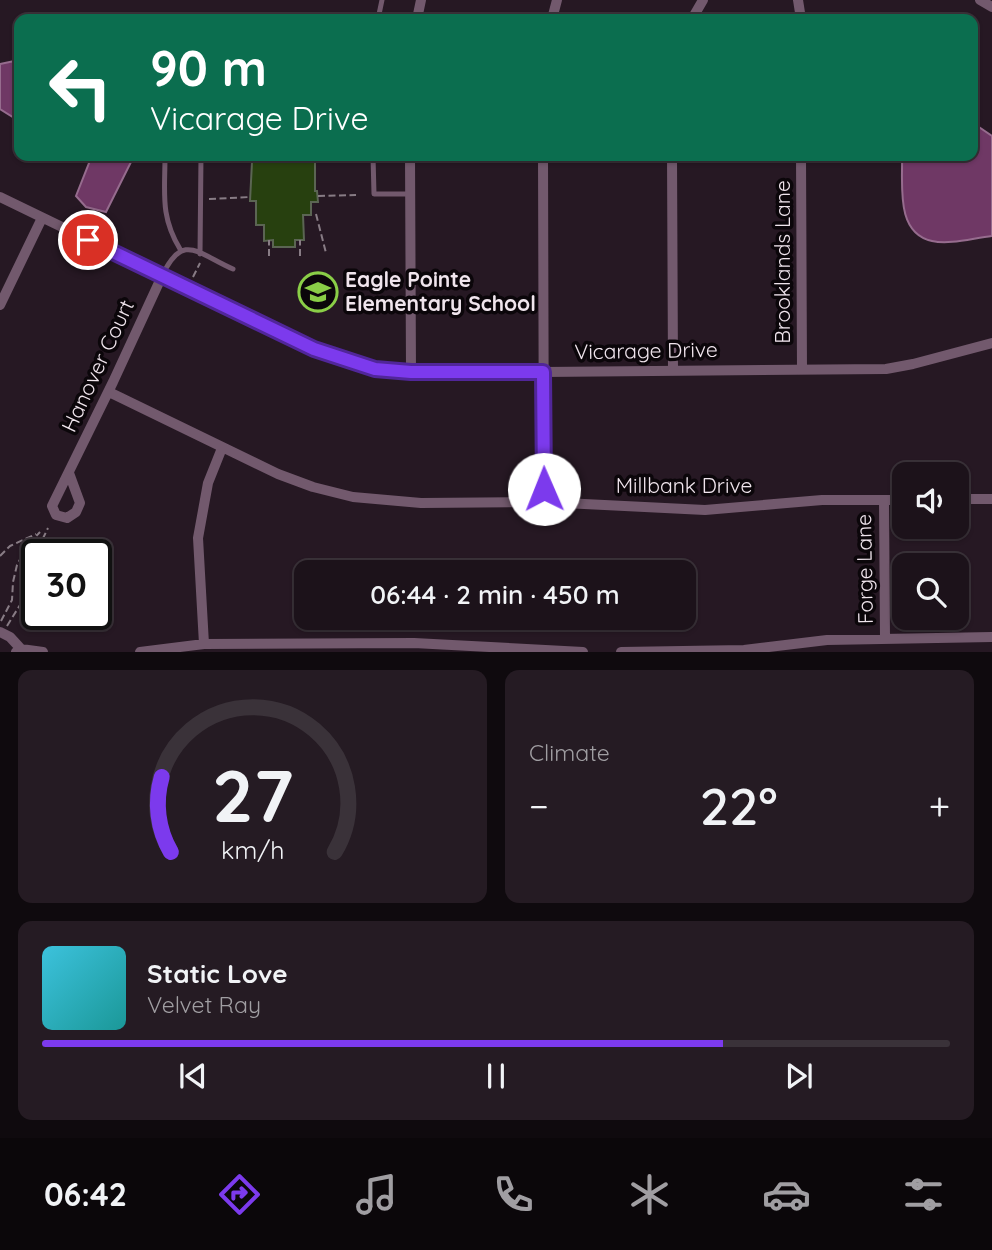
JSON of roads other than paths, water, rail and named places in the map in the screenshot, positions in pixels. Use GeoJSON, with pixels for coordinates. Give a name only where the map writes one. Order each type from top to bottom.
{"type":"FeatureCollection","features":[{"type":"Feature","properties":{"kind":"street"},"geometry":{"type":"LineString","coordinates":[[980,0],[992,7]]}},
{"type":"Feature","properties":{"kind":"street"},"geometry":{"type":"LineString","coordinates":[[410,161],[411,372]]}},
{"type":"Feature","properties":{"kind":"street"},"geometry":{"type":"LineString","coordinates":[[543,161],[544,502]]}},
{"type":"Feature","properties":{"kind":"street"},"geometry":{"type":"LineString","coordinates":[[671,161],[673,370]]}},
{"type":"Feature","properties":{"kind":"street","name":"Brooklands Lane"},"geometry":{"type":"LineString","coordinates":[[802,161],[802,369]]}},
{"type":"Feature","properties":{"kind":"street","name":"Vicarage Drive"},"geometry":{"type":"LineString","coordinates":[[0,197],[314,349],[375,369],[411,372],[543,372],[886,369],[992,343]]}},
{"type":"Feature","properties":{"kind":"street"},"geometry":{"type":"LineString","coordinates":[[0,306],[42,218]]}},
{"type":"Feature","properties":{"kind":"street","name":"Hanover Court"},"geometry":{"type":"LineString","coordinates":[[69,473],[80,503],[76,512],[67,518],[56,515],[52,506],[162,276]]}},
{"type":"Feature","properties":{"kind":"street","name":"Millbank Drive"},"geometry":{"type":"LineString","coordinates":[[108,392],[278,474],[353,497],[421,503],[544,502],[715,510],[822,500],[892,500]]}},
{"type":"Feature","properties":{"kind":"street"},"geometry":{"type":"LineString","coordinates":[[204,645],[198,538],[208,482],[222,448]]}},
{"type":"Feature","properties":{"kind":"street"},"geometry":{"type":"LineString","coordinates":[[969,499],[992,499]]}},
{"type":"Feature","properties":{"kind":"street","name":"Forge Lane"},"geometry":{"type":"LineString","coordinates":[[884,500],[885,638]]}},
{"type":"Feature","properties":{"kind":"street"},"geometry":{"type":"LineString","coordinates":[[1,628],[19,650],[43,652]]}},
{"type":"Feature","properties":{"kind":"street"},"geometry":{"type":"LineString","coordinates":[[621,652],[744,650],[804,642],[885,638],[992,638]]}},
{"type":"Feature","properties":{"kind":"street"},"geometry":{"type":"LineString","coordinates":[[140,652],[204,645],[414,643],[583,652]]}},
{"type":"Feature","properties":{"kind":"lane"},"geometry":{"type":"LineString","coordinates":[[166,161],[165,219],[180,250]]}},
{"type":"Feature","properties":{"kind":"lane"},"geometry":{"type":"LineString","coordinates":[[200,254],[201,161]]}},
{"type":"Feature","properties":{"kind":"lane"},"geometry":{"type":"LineString","coordinates":[[373,161],[374,194],[411,194]]}},
{"type":"Feature","properties":{"kind":"lane"},"geometry":{"type":"LineString","coordinates":[[162,276],[171,257],[180,250],[189,249],[233,269]]}},
{"type":"Feature","properties":{"kind":"place","name":"Eagle Pointe Elementary School"},"geometry":{"type":"Point","coordinates":[318,292]}}]}
